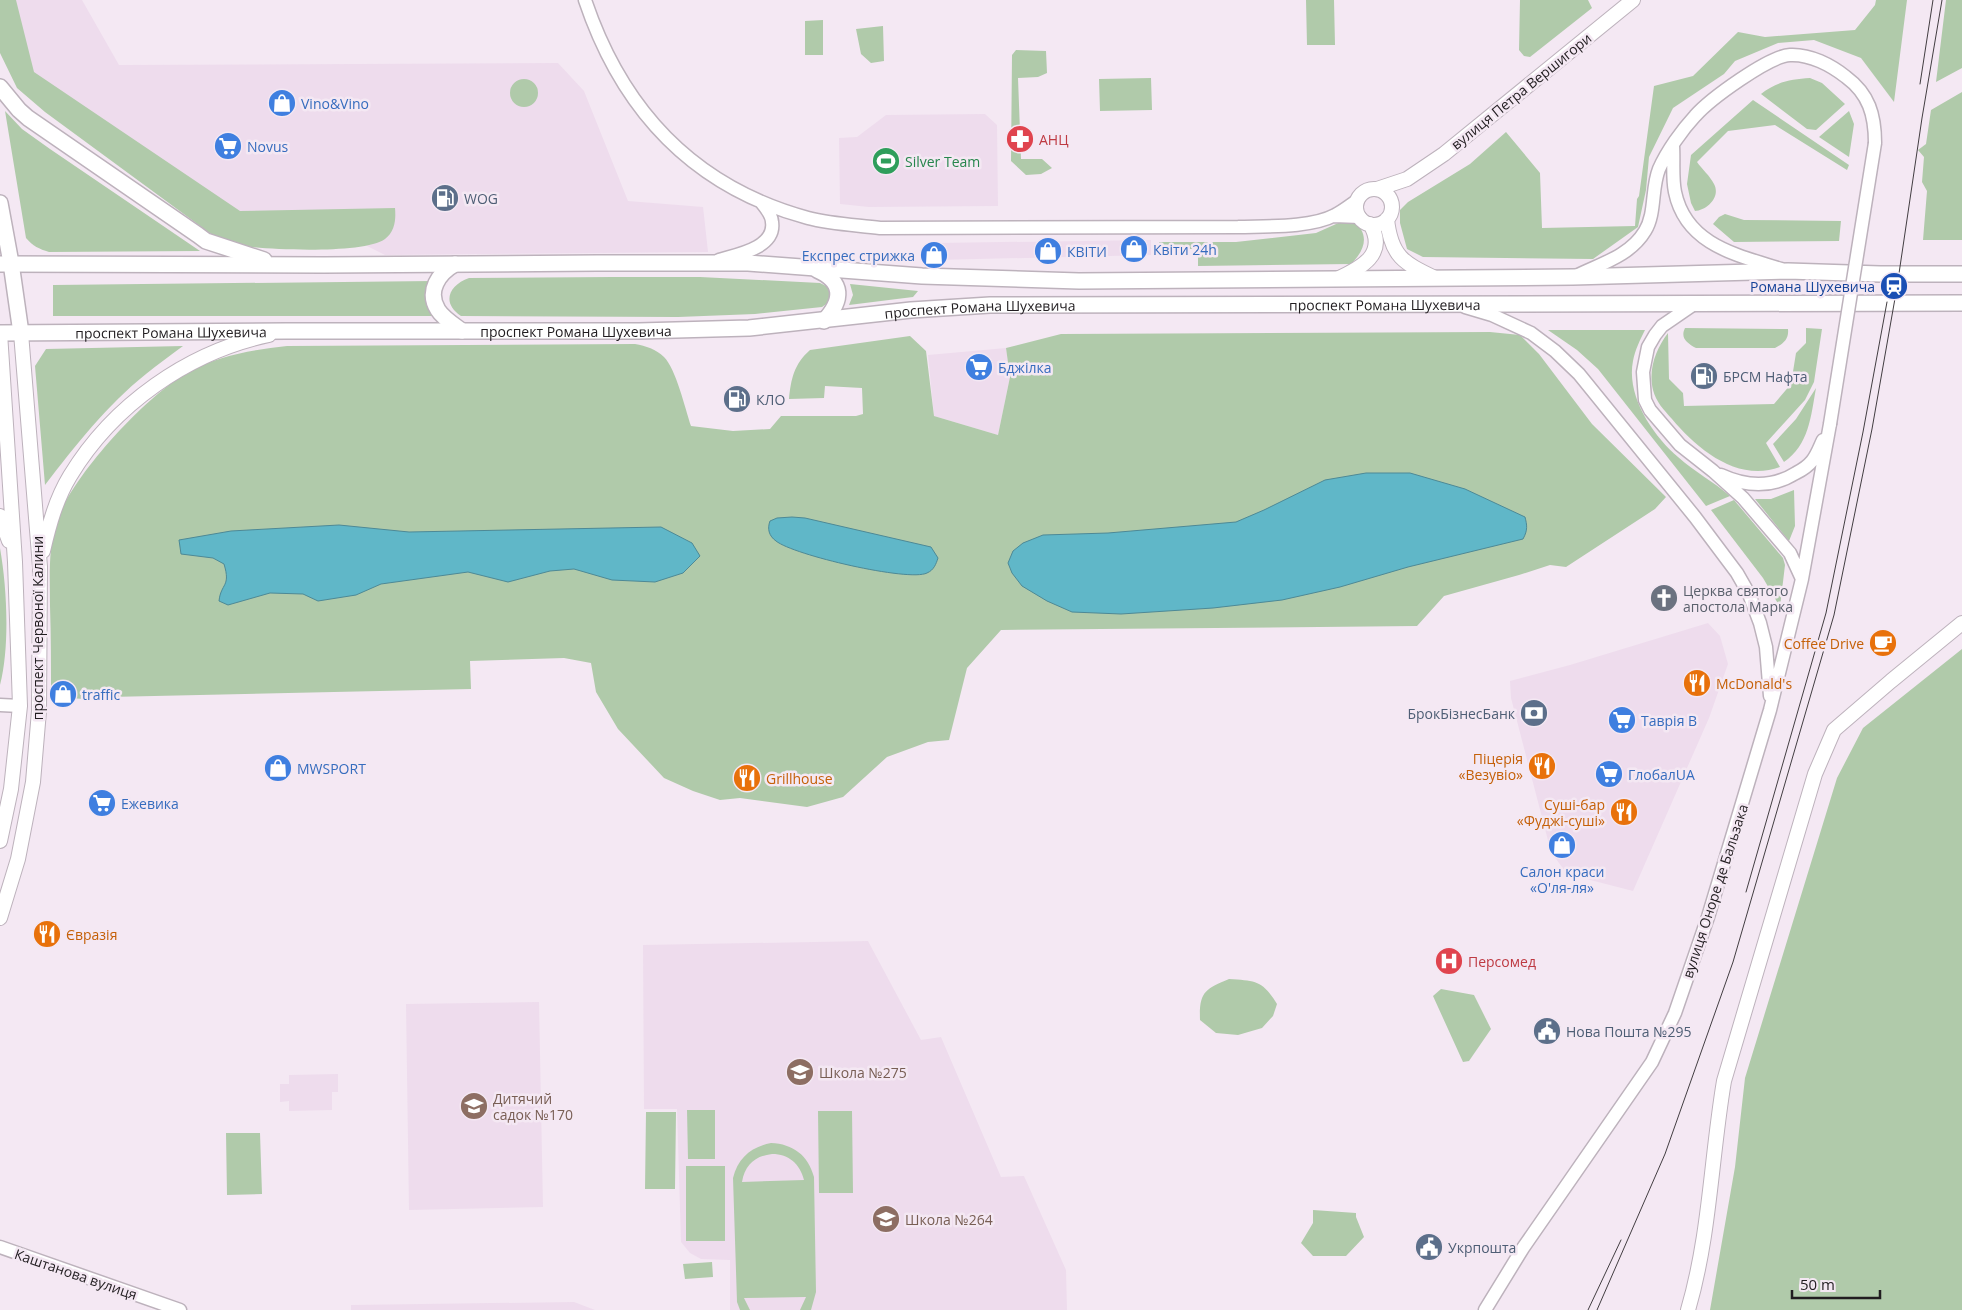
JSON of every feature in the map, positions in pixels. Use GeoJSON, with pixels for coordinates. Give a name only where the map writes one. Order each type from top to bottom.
{"type":"FeatureCollection","features":[{"type":"Feature","properties":{"kind":"main road","name":"вулиця Петра Вершигори"},"geometry":{"type":"LineString","coordinates":[[1377,189],[1407,179],[1444,154],[1633,0]]}},
{"type":"Feature","properties":{"kind":"main road"},"geometry":{"type":"LineString","coordinates":[[0,87],[28,118],[206,241],[282,265]]}},
{"type":"Feature","properties":{"kind":"main road","name":"вулиця Петра Вершигори"},"geometry":{"type":"LineString","coordinates":[[1392,204],[1407,179]]}},
{"type":"Feature","properties":{"kind":"main road"},"geometry":{"type":"LineString","coordinates":[[1336,280],[1354,271],[1368,260],[1373,253],[1377,239],[1356,206],[1358,200],[1366,191],[1377,189],[1387,194],[1392,204],[1392,209],[1387,219],[1391,244],[1398,254],[1412,267],[1435,278]]}},
{"type":"Feature","properties":{"kind":"main road"},"geometry":{"type":"LineString","coordinates":[[0,202],[6,264],[20,333]]}},
{"type":"Feature","properties":{"kind":"main road"},"geometry":{"type":"LineString","coordinates":[[1365,221],[1376,224],[1387,219]]}},
{"type":"Feature","properties":{"kind":"main road","name":"проспект Романа Шухевича"},"geometry":{"type":"LineString","coordinates":[[6,264],[748,263],[922,276],[1008,280],[1336,280],[1573,277],[1788,271],[1962,274]]}},
{"type":"Feature","properties":{"kind":"main road"},"geometry":{"type":"LineString","coordinates":[[456,264],[439,276],[433,293],[438,311],[462,331]]}},
{"type":"Feature","properties":{"kind":"main road"},"geometry":{"type":"LineString","coordinates":[[814,268],[828,275],[836,282],[838,290],[837,302],[833,312],[824,321]]}},
{"type":"Feature","properties":{"kind":"main road","name":"проспект Романа Шухевича"},"geometry":{"type":"LineString","coordinates":[[0,333],[740,329],[911,310],[990,305],[1962,302]]}},
{"type":"Feature","properties":{"kind":"main road"},"geometry":{"type":"LineString","coordinates":[[40,567],[48,526],[69,477],[122,412],[154,387],[191,363],[243,340],[286,331]]}},
{"type":"Feature","properties":{"kind":"main road","name":"проспект Червоної Калини"},"geometry":{"type":"LineString","coordinates":[[0,333],[15,562],[20,706],[11,789],[0,841]]}},
{"type":"Feature","properties":{"kind":"main road","name":"проспект Червоної Калини"},"geometry":{"type":"LineString","coordinates":[[0,918],[18,860],[33,782],[39,711],[40,567],[20,333]]}},
{"type":"Feature","properties":{"kind":"main road"},"geometry":{"type":"LineString","coordinates":[[0,516],[15,562]]}},
{"type":"Feature","properties":{"kind":"main road"},"geometry":{"type":"LineString","coordinates":[[1688,1310],[1698,1276],[1707,1225],[1717,1121],[1724,1081],[1815,774],[1834,730],[1891,680],[1962,623]]}},
{"type":"Feature","properties":{"kind":"street"},"geometry":{"type":"LineString","coordinates":[[585,0],[594,27],[611,64],[631,94],[662,134],[692,162],[734,189],[761,202],[809,218],[880,228],[1238,227],[1305,223],[1334,216],[1358,200]]}},
{"type":"Feature","properties":{"kind":"street","name":"вулиця Оноре де Бальзака"},"geometry":{"type":"LineString","coordinates":[[1485,1310],[1528,1240],[1652,1062],[1675,1013],[1708,917],[1770,710],[1802,579],[1830,424],[1875,143],[1875,122],[1864,96],[1848,78],[1830,66],[1812,58],[1790,55],[1766,64],[1732,86],[1696,115],[1673,146],[1659,169],[1651,216],[1645,231],[1628,250],[1573,277]]}},
{"type":"Feature","properties":{"kind":"street"},"geometry":{"type":"LineString","coordinates":[[1673,146],[1675,192],[1695,232],[1718,247],[1788,271]]}},
{"type":"Feature","properties":{"kind":"street"},"geometry":{"type":"LineString","coordinates":[[708,263],[748,252],[764,242],[771,232],[772,222],[761,202]]}},
{"type":"Feature","properties":{"kind":"street"},"geometry":{"type":"LineString","coordinates":[[1334,216],[1365,221]]}},
{"type":"Feature","properties":{"kind":"street"},"geometry":{"type":"LineString","coordinates":[[1450,303],[1492,315],[1531,333],[1555,351],[1579,374],[1689,510],[1737,574],[1749,594],[1760,623],[1766,647],[1770,710]]}},
{"type":"Feature","properties":{"kind":"street"},"geometry":{"type":"LineString","coordinates":[[1694,304],[1662,326],[1655,335],[1645,358],[1643,386],[1645,400],[1650,410],[1680,446],[1743,498],[1790,553],[1802,579]]}},
{"type":"Feature","properties":{"kind":"street"},"geometry":{"type":"LineString","coordinates":[[1712,471],[1734,481],[1754,485],[1772,484],[1789,478],[1812,461],[1830,424]]}},
{"type":"Feature","properties":{"kind":"street"},"geometry":{"type":"LineString","coordinates":[[0,705],[20,706]]}},
{"type":"Feature","properties":{"kind":"street","name":"Каштанова вулиця"},"geometry":{"type":"LineString","coordinates":[[0,1247],[180,1310]]}},
{"type":"Feature","properties":{"kind":"shaded area"},"geometry":{"type":"Polygon","coordinates":[[[0,0],[82,0],[119,65],[558,63],[584,91],[628,201],[703,207],[708,252],[385,255],[357,241],[252,240],[16,74],[0,0]]]}},
{"type":"Feature","properties":{"kind":"shaded area"},"geometry":{"type":"Polygon","coordinates":[[[985,114],[997,125],[998,206],[869,207],[840,204],[839,138],[857,137],[886,115],[985,114]]]}},
{"type":"Feature","properties":{"kind":"shaded area"},"geometry":{"type":"Polygon","coordinates":[[[1151,240],[1151,255],[936,260],[936,243],[1151,240]]]}},
{"type":"Feature","properties":{"kind":"shaded area"},"geometry":{"type":"Polygon","coordinates":[[[1006,348],[1010,377],[998,435],[934,416],[928,355],[1006,348]]]}},
{"type":"Feature","properties":{"kind":"shaded area","name":"ГлобалUA"},"geometry":{"type":"Polygon","coordinates":[[[1708,623],[1720,636],[1728,664],[1709,718],[1633,891],[1567,874],[1551,852],[1511,698],[1510,681],[1570,665],[1708,623]]]}},
{"type":"Feature","properties":{"kind":"shaded area"},"geometry":{"type":"Polygon","coordinates":[[[868,941],[921,1040],[941,1037],[1001,1177],[1024,1176],[1066,1270],[1067,1310],[730,1310],[730,1260],[701,1259],[690,1253],[681,1242],[677,1109],[644,1109],[643,945],[868,941]]]}},
{"type":"Feature","properties":{"kind":"shaded area","name":"Дитячий садок №170"},"geometry":{"type":"Polygon","coordinates":[[[539,1002],[543,1207],[409,1210],[406,1004],[539,1002]]]}},
{"type":"Feature","properties":{"kind":"shaded area"},"geometry":{"type":"Polygon","coordinates":[[[338,1074],[338,1092],[332,1092],[332,1110],[289,1111],[289,1101],[280,1102],[280,1084],[289,1084],[289,1075],[338,1074]]]}},
{"type":"Feature","properties":{"kind":"shaded area"},"geometry":{"type":"Polygon","coordinates":[[[574,1302],[595,1310],[351,1310],[351,1305],[574,1302]]]}},
{"type":"Feature","properties":{"kind":"green space"},"geometry":{"type":"Polygon","coordinates":[[[0,0],[16,0],[34,72],[240,211],[395,208],[393,229],[385,239],[374,244],[317,250],[243,246],[211,234],[45,112],[17,88],[0,53],[0,0]]]}},
{"type":"Feature","properties":{"kind":"green space"},"geometry":{"type":"Polygon","coordinates":[[[1306,0],[1334,0],[1335,45],[1307,45],[1306,0]]]}},
{"type":"Feature","properties":{"kind":"green space"},"geometry":{"type":"Polygon","coordinates":[[[1520,0],[1588,0],[1592,8],[1530,57],[1524,56],[1519,50],[1520,0]]]}},
{"type":"Feature","properties":{"kind":"green space"},"geometry":{"type":"Polygon","coordinates":[[[1876,0],[1907,0],[1894,102],[1861,58],[1814,40],[1778,43],[1735,61],[1724,74],[1673,108],[1649,157],[1646,190],[1638,227],[1593,259],[1423,257],[1407,249],[1400,223],[1400,210],[1408,202],[1470,164],[1506,132],[1540,173],[1542,228],[1635,226],[1637,199],[1639,196],[1654,86],[1693,76],[1738,32],[1765,37],[1855,30],[1875,5],[1876,0]]]}},
{"type":"Feature","properties":{"kind":"green space"},"geometry":{"type":"Polygon","coordinates":[[[1946,0],[1962,0],[1962,68],[1936,82],[1946,0]]]}},
{"type":"Feature","properties":{"kind":"green space"},"geometry":{"type":"Polygon","coordinates":[[[823,20],[823,55],[805,55],[805,21],[823,20]]]}},
{"type":"Feature","properties":{"kind":"green space"},"geometry":{"type":"Polygon","coordinates":[[[883,26],[884,61],[871,63],[861,54],[856,29],[883,26]]]}},
{"type":"Feature","properties":{"kind":"green space"},"geometry":{"type":"Polygon","coordinates":[[[1016,50],[1046,51],[1047,73],[1038,77],[1018,78],[1021,159],[1042,159],[1052,168],[1041,174],[1026,175],[1011,161],[1012,55],[1016,50]]]}},
{"type":"Feature","properties":{"kind":"green space"},"geometry":{"type":"Polygon","coordinates":[[[1151,78],[1152,110],[1100,111],[1099,79],[1151,78]]]}},
{"type":"Feature","properties":{"kind":"green space"},"geometry":{"type":"Polygon","coordinates":[[[1810,78],[1822,83],[1845,104],[1816,130],[1807,129],[1761,94],[1784,82],[1810,78]]]}},
{"type":"Feature","properties":{"kind":"green space"},"geometry":{"type":"Polygon","coordinates":[[[524,79],[534,83],[538,93],[534,103],[524,107],[514,103],[510,93],[514,83],[524,79]]]}},
{"type":"Feature","properties":{"kind":"green space"},"geometry":{"type":"Polygon","coordinates":[[[1962,92],[1962,240],[1923,240],[1927,191],[1922,182],[1924,157],[1918,150],[1926,144],[1931,110],[1962,92]]]}},
{"type":"Feature","properties":{"kind":"green space"},"geometry":{"type":"Polygon","coordinates":[[[1753,100],[1849,165],[1847,170],[1775,125],[1728,131],[1697,162],[1712,181],[1716,194],[1712,202],[1704,208],[1695,211],[1691,203],[1687,184],[1691,155],[1753,100]]]}},
{"type":"Feature","properties":{"kind":"green space"},"geometry":{"type":"Polygon","coordinates":[[[5,111],[22,129],[200,251],[49,252],[34,245],[26,238],[5,111]]]}},
{"type":"Feature","properties":{"kind":"green space"},"geometry":{"type":"Polygon","coordinates":[[[1849,111],[1854,124],[1849,157],[1819,137],[1849,111]]]}},
{"type":"Feature","properties":{"kind":"green space"},"geometry":{"type":"Polygon","coordinates":[[[1725,214],[1744,220],[1841,221],[1839,241],[1734,242],[1713,224],[1719,217],[1725,214]]]}},
{"type":"Feature","properties":{"kind":"green space"},"geometry":{"type":"Polygon","coordinates":[[[1352,219],[1362,230],[1364,242],[1360,253],[1351,264],[1198,266],[1198,249],[1160,249],[1159,242],[1236,242],[1316,233],[1345,220],[1352,219]]]}},
{"type":"Feature","properties":{"kind":"green space"},"geometry":{"type":"Polygon","coordinates":[[[700,277],[820,283],[828,287],[831,294],[829,302],[822,307],[755,314],[678,317],[461,316],[451,306],[449,300],[452,290],[456,285],[469,278],[700,277]]]}},
{"type":"Feature","properties":{"kind":"green space"},"geometry":{"type":"Polygon","coordinates":[[[433,281],[434,316],[53,316],[53,285],[433,281]]]}},
{"type":"Feature","properties":{"kind":"green space"},"geometry":{"type":"Polygon","coordinates":[[[850,284],[918,291],[913,297],[849,305],[853,295],[850,284]]]}},
{"type":"Feature","properties":{"kind":"green space"},"geometry":{"type":"Polygon","coordinates":[[[1685,328],[1788,329],[1788,335],[1775,348],[1696,348],[1685,340],[1683,335],[1685,328]]]}},
{"type":"Feature","properties":{"kind":"green space"},"geometry":{"type":"Polygon","coordinates":[[[1806,328],[1822,329],[1814,382],[1805,400],[1766,443],[1780,467],[1764,471],[1749,470],[1734,467],[1720,460],[1706,452],[1682,430],[1663,409],[1656,398],[1653,390],[1652,367],[1660,346],[1668,333],[1669,379],[1683,393],[1684,406],[1774,404],[1791,384],[1796,353],[1806,343],[1806,328]]]}},
{"type":"Feature","properties":{"kind":"green space"},"geometry":{"type":"Polygon","coordinates":[[[1548,330],[1645,330],[1635,353],[1632,374],[1634,388],[1644,414],[1659,438],[1669,448],[1684,462],[1730,496],[1706,506],[1598,369],[1577,350],[1548,330]]]}},
{"type":"Feature","properties":{"kind":"green space"},"geometry":{"type":"Polygon","coordinates":[[[1490,332],[1520,335],[1539,354],[1592,424],[1666,497],[1655,509],[1566,567],[1550,565],[1444,596],[1417,626],[1001,630],[967,668],[949,740],[928,742],[887,757],[843,797],[807,807],[740,798],[720,800],[664,778],[618,729],[596,692],[591,663],[564,658],[470,661],[471,689],[85,699],[51,697],[51,554],[53,533],[64,504],[93,461],[152,399],[189,372],[224,357],[287,346],[635,344],[654,350],[664,357],[676,379],[691,426],[733,431],[770,429],[781,416],[856,416],[863,414],[862,388],[825,386],[824,398],[789,399],[792,378],[800,361],[810,350],[910,336],[926,351],[934,416],[998,435],[1010,377],[1006,348],[1061,334],[1490,332]]]}},
{"type":"Feature","properties":{"kind":"green space"},"geometry":{"type":"Polygon","coordinates":[[[183,346],[132,386],[105,412],[45,485],[35,366],[46,349],[183,346]]]}},
{"type":"Feature","properties":{"kind":"green space"},"geometry":{"type":"Polygon","coordinates":[[[1816,388],[1808,429],[1799,447],[1784,462],[1773,444],[1796,419],[1816,388]]]}},
{"type":"Feature","properties":{"kind":"green space"},"geometry":{"type":"Polygon","coordinates":[[[1794,490],[1795,526],[1789,541],[1755,499],[1771,499],[1794,490]]]}},
{"type":"Feature","properties":{"kind":"green space"},"geometry":{"type":"Polygon","coordinates":[[[1734,500],[1783,558],[1785,565],[1780,607],[1763,578],[1711,510],[1734,500]]]}},
{"type":"Feature","properties":{"kind":"green space"},"geometry":{"type":"Polygon","coordinates":[[[0,548],[4,581],[6,635],[0,685],[0,548]]]}},
{"type":"Feature","properties":{"kind":"green space"},"geometry":{"type":"Polygon","coordinates":[[[1962,649],[1962,1310],[1710,1310],[1735,1167],[1745,1078],[1837,778],[1863,728],[1962,649]]]}},
{"type":"Feature","properties":{"kind":"green space"},"geometry":{"type":"Polygon","coordinates":[[[1229,979],[1258,983],[1272,996],[1277,1004],[1273,1016],[1262,1028],[1238,1035],[1216,1033],[1200,1020],[1202,997],[1209,989],[1229,979]]]}},
{"type":"Feature","properties":{"kind":"green space"},"geometry":{"type":"Polygon","coordinates":[[[1441,989],[1474,995],[1491,1029],[1469,1061],[1463,1062],[1433,996],[1441,989]]]}},
{"type":"Feature","properties":{"kind":"green space"},"geometry":{"type":"Polygon","coordinates":[[[687,1110],[715,1110],[715,1159],[688,1159],[687,1110]]]}},
{"type":"Feature","properties":{"kind":"green space"},"geometry":{"type":"Polygon","coordinates":[[[818,1111],[852,1111],[853,1193],[819,1193],[818,1111]]]}},
{"type":"Feature","properties":{"kind":"green space"},"geometry":{"type":"Polygon","coordinates":[[[646,1112],[676,1112],[675,1189],[645,1189],[646,1112]]]}},
{"type":"Feature","properties":{"kind":"green space"},"geometry":{"type":"Polygon","coordinates":[[[226,1133],[260,1133],[262,1194],[227,1195],[226,1133]]]}},
{"type":"Feature","properties":{"kind":"green space"},"geometry":{"type":"Polygon","coordinates":[[[771,1143],[793,1148],[804,1157],[814,1177],[816,1292],[811,1310],[800,1310],[806,1297],[744,1298],[750,1310],[740,1310],[737,1302],[733,1178],[738,1165],[746,1154],[771,1143]],[[778,1154],[766,1155],[752,1162],[743,1176],[742,1182],[804,1180],[800,1169],[793,1161],[778,1154]]]}},
{"type":"Feature","properties":{"kind":"green space"},"geometry":{"type":"Polygon","coordinates":[[[686,1166],[725,1166],[725,1241],[686,1241],[686,1166]]]}},
{"type":"Feature","properties":{"kind":"green space"},"geometry":{"type":"Polygon","coordinates":[[[1313,1210],[1356,1213],[1364,1237],[1346,1256],[1313,1256],[1301,1243],[1313,1223],[1313,1210]]]}},
{"type":"Feature","properties":{"kind":"green space"},"geometry":{"type":"Polygon","coordinates":[[[712,1262],[713,1277],[685,1279],[683,1264],[712,1262]]]}},
{"type":"Feature","properties":{"kind":"water"},"geometry":{"type":"Polygon","coordinates":[[[1366,473],[1410,473],[1465,489],[1525,517],[1527,528],[1525,536],[1523,539],[1408,567],[1340,587],[1282,600],[1213,608],[1121,614],[1072,612],[1047,601],[1022,586],[1012,573],[1008,563],[1013,551],[1023,543],[1043,535],[1108,533],[1236,522],[1325,480],[1366,473]]]}},
{"type":"Feature","properties":{"kind":"water"},"geometry":{"type":"Polygon","coordinates":[[[777,518],[805,518],[931,547],[938,558],[931,570],[927,573],[916,575],[876,571],[827,560],[787,547],[770,535],[770,521],[777,518]]]}},
{"type":"Feature","properties":{"kind":"water"},"geometry":{"type":"Polygon","coordinates":[[[339,525],[409,532],[661,527],[692,543],[700,556],[683,573],[655,582],[612,580],[574,569],[550,571],[508,582],[468,572],[381,584],[356,595],[318,601],[303,594],[270,593],[228,605],[219,601],[226,581],[224,564],[213,558],[181,554],[179,540],[231,531],[339,525]]]}},
{"type":"Feature","properties":{"kind":"tram line"},"geometry":{"type":"LineString","coordinates":[[1920,84],[1933,0]]}},
{"type":"Feature","properties":{"kind":"tram line"},"geometry":{"type":"LineString","coordinates":[[1597,1310],[1665,1154],[1733,962],[1834,615],[1872,429],[1897,287],[1942,0]]}},
{"type":"Feature","properties":{"kind":"tram line"},"geometry":{"type":"LineString","coordinates":[[1746,892],[1826,613],[1887,302]]}},
{"type":"Feature","properties":{"kind":"tram line"},"geometry":{"type":"LineString","coordinates":[[1588,1310],[1621,1240]]}},
{"type":"Feature","properties":{"kind":"place","name":"Vino&Vino"},"geometry":{"type":"Point","coordinates":[282,103]}},
{"type":"Feature","properties":{"kind":"place","name":"АНЦ"},"geometry":{"type":"Point","coordinates":[1020,139]}},
{"type":"Feature","properties":{"kind":"place","name":"Novus"},"geometry":{"type":"Point","coordinates":[228,146]}},
{"type":"Feature","properties":{"kind":"place","name":"Silver Team"},"geometry":{"type":"Point","coordinates":[886,161]}},
{"type":"Feature","properties":{"kind":"place","name":"WOG"},"geometry":{"type":"Point","coordinates":[445,198]}},
{"type":"Feature","properties":{"kind":"place","name":"Квіти 24h"},"geometry":{"type":"Point","coordinates":[1134,249]}},
{"type":"Feature","properties":{"kind":"place","name":"КВІТИ"},"geometry":{"type":"Point","coordinates":[1048,251]}},
{"type":"Feature","properties":{"kind":"place","name":"Експрес стрижка"},"geometry":{"type":"Point","coordinates":[934,255]}},
{"type":"Feature","properties":{"kind":"place","name":"Романа Шухевича"},"geometry":{"type":"Point","coordinates":[1894,286]}},
{"type":"Feature","properties":{"kind":"place","name":"Бджілка"},"geometry":{"type":"Point","coordinates":[979,367]}},
{"type":"Feature","properties":{"kind":"place","name":"БРСМ Нафта"},"geometry":{"type":"Point","coordinates":[1704,376]}},
{"type":"Feature","properties":{"kind":"place","name":"КЛО"},"geometry":{"type":"Point","coordinates":[737,399]}},
{"type":"Feature","properties":{"kind":"place","name":"Церква святого апостола Марка"},"geometry":{"type":"Point","coordinates":[1664,598]}},
{"type":"Feature","properties":{"kind":"place","name":"Coffee Drive"},"geometry":{"type":"Point","coordinates":[1883,643]}},
{"type":"Feature","properties":{"kind":"place","name":"McDonald's"},"geometry":{"type":"Point","coordinates":[1697,683]}},
{"type":"Feature","properties":{"kind":"place","name":"traffic"},"geometry":{"type":"Point","coordinates":[63,694]}},
{"type":"Feature","properties":{"kind":"place","name":"БрокБізнесБанк"},"geometry":{"type":"Point","coordinates":[1534,713]}},
{"type":"Feature","properties":{"kind":"place","name":"Таврія В"},"geometry":{"type":"Point","coordinates":[1622,720]}},
{"type":"Feature","properties":{"kind":"place","name":"Піцерія «Везувіо»"},"geometry":{"type":"Point","coordinates":[1542,766]}},
{"type":"Feature","properties":{"kind":"place","name":"MWSPORT"},"geometry":{"type":"Point","coordinates":[278,768]}},
{"type":"Feature","properties":{"kind":"place","name":"ГлобалUA"},"geometry":{"type":"Point","coordinates":[1609,774]}},
{"type":"Feature","properties":{"kind":"place","name":"Grillhouse"},"geometry":{"type":"Point","coordinates":[747,778]}},
{"type":"Feature","properties":{"kind":"place","name":"Ежевика"},"geometry":{"type":"Point","coordinates":[102,803]}},
{"type":"Feature","properties":{"kind":"place","name":"Суші-бар «Фуджі-суші»"},"geometry":{"type":"Point","coordinates":[1624,812]}},
{"type":"Feature","properties":{"kind":"place","name":"Салон краси «О'ля-ля»"},"geometry":{"type":"Point","coordinates":[1562,845]}},
{"type":"Feature","properties":{"kind":"place","name":"Євразія"},"geometry":{"type":"Point","coordinates":[47,934]}},
{"type":"Feature","properties":{"kind":"place","name":"Персомед"},"geometry":{"type":"Point","coordinates":[1449,961]}},
{"type":"Feature","properties":{"kind":"place","name":"Нова Пошта №295"},"geometry":{"type":"Point","coordinates":[1547,1031]}},
{"type":"Feature","properties":{"kind":"place","name":"Школа №275"},"geometry":{"type":"Point","coordinates":[800,1072]}},
{"type":"Feature","properties":{"kind":"place","name":"Дитячий садок №170"},"geometry":{"type":"Point","coordinates":[474,1106]}},
{"type":"Feature","properties":{"kind":"place","name":"Школа №264"},"geometry":{"type":"Point","coordinates":[886,1219]}},
{"type":"Feature","properties":{"kind":"place","name":"Укрпошта"},"geometry":{"type":"Point","coordinates":[1429,1247]}}]}
